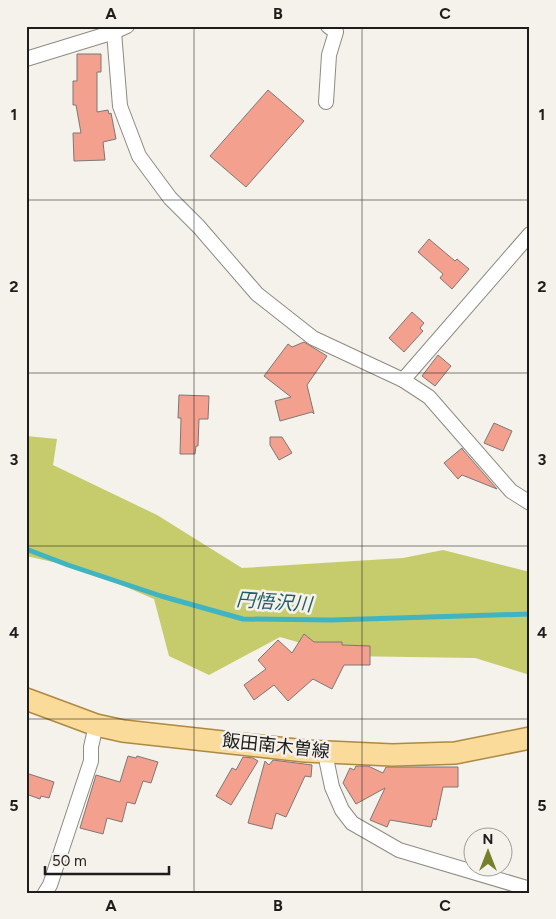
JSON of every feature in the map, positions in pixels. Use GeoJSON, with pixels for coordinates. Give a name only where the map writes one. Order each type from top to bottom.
{"type":"FeatureCollection","features":[{"type":"Feature","properties":{"kind":"main road","name":"飯田南木曽線"},"geometry":{"type":"LineString","coordinates":[[26,699],[96,725],[123,731],[329,752],[392,755],[455,753],[530,738]]}},
{"type":"Feature","properties":{"kind":"street"},"geometry":{"type":"LineString","coordinates":[[26,59],[127,26]]}},
{"type":"Feature","properties":{"kind":"street"},"geometry":{"type":"LineString","coordinates":[[326,102],[329,55],[336,32],[328,26]]}},
{"type":"Feature","properties":{"kind":"street"},"geometry":{"type":"LineString","coordinates":[[113,29],[120,106],[140,156],[170,198],[199,227],[257,294],[312,338],[403,380],[429,397],[511,491],[530,503]]}},
{"type":"Feature","properties":{"kind":"street"},"geometry":{"type":"LineString","coordinates":[[403,380],[530,234]]}},
{"type":"Feature","properties":{"kind":"street"},"geometry":{"type":"LineString","coordinates":[[44,893],[50,885],[91,761],[91,747],[96,725]]}},
{"type":"Feature","properties":{"kind":"street"},"geometry":{"type":"LineString","coordinates":[[329,752],[327,763],[332,787],[342,810],[352,824],[399,850],[530,889]]}},
{"type":"Feature","properties":{"kind":"green space"},"geometry":{"type":"Polygon","coordinates":[[[26,436],[57,439],[53,465],[157,515],[242,568],[403,558],[443,550],[530,572],[530,675],[475,658],[346,656],[280,637],[209,675],[169,656],[154,599],[84,569],[26,556],[26,436]]]}},
{"type":"Feature","properties":{"kind":"building"},"geometry":{"type":"Polygon","coordinates":[[[77,54],[101,54],[101,72],[97,72],[97,112],[108,110],[109,114],[111,113],[116,139],[103,142],[105,160],[74,161],[73,133],[81,133],[76,105],[73,105],[73,81],[77,81],[77,54]]]}},
{"type":"Feature","properties":{"kind":"building"},"geometry":{"type":"Polygon","coordinates":[[[268,90],[304,121],[246,187],[210,156],[268,90]]]}},
{"type":"Feature","properties":{"kind":"building"},"geometry":{"type":"Polygon","coordinates":[[[429,239],[455,261],[457,259],[469,269],[452,289],[440,278],[443,274],[418,252],[429,239]]]}},
{"type":"Feature","properties":{"kind":"building"},"geometry":{"type":"Polygon","coordinates":[[[412,312],[424,323],[420,328],[423,331],[404,352],[389,338],[412,312]]]}},
{"type":"Feature","properties":{"kind":"building"},"geometry":{"type":"Polygon","coordinates":[[[304,342],[327,356],[307,385],[314,414],[312,412],[280,421],[275,401],[291,397],[264,376],[288,344],[292,347],[304,342]]]}},
{"type":"Feature","properties":{"kind":"building"},"geometry":{"type":"Polygon","coordinates":[[[438,355],[451,366],[435,386],[422,376],[438,355]]]}},
{"type":"Feature","properties":{"kind":"building"},"geometry":{"type":"Polygon","coordinates":[[[179,395],[209,396],[208,419],[199,419],[198,446],[196,446],[195,454],[180,454],[181,418],[178,418],[179,395]]]}},
{"type":"Feature","properties":{"kind":"building"},"geometry":{"type":"Polygon","coordinates":[[[494,423],[512,431],[503,451],[484,443],[494,423]]]}},
{"type":"Feature","properties":{"kind":"building"},"geometry":{"type":"Polygon","coordinates":[[[270,437],[282,437],[292,453],[279,460],[270,445],[270,437]]]}},
{"type":"Feature","properties":{"kind":"building"},"geometry":{"type":"Polygon","coordinates":[[[462,448],[497,489],[462,475],[458,479],[444,463],[462,448]]]}},
{"type":"Feature","properties":{"kind":"building"},"geometry":{"type":"Polygon","coordinates":[[[304,634],[314,642],[342,642],[342,645],[370,646],[370,665],[344,665],[332,689],[313,679],[288,701],[274,685],[254,700],[244,685],[266,669],[258,660],[278,640],[292,653],[304,634]]]}},
{"type":"Feature","properties":{"kind":"building"},"geometry":{"type":"Polygon","coordinates":[[[128,756],[136,758],[137,756],[158,762],[151,783],[143,781],[135,804],[127,802],[122,822],[107,818],[103,834],[80,828],[96,775],[120,782],[128,756]]]}},
{"type":"Feature","properties":{"kind":"building"},"geometry":{"type":"Polygon","coordinates":[[[243,757],[253,758],[258,761],[231,805],[216,796],[232,768],[236,770],[243,757]]]}},
{"type":"Feature","properties":{"kind":"building"},"geometry":{"type":"Polygon","coordinates":[[[273,760],[312,765],[311,777],[305,776],[286,817],[276,813],[272,829],[248,823],[265,761],[269,765],[273,760]]]}},
{"type":"Feature","properties":{"kind":"building"},"geometry":{"type":"Polygon","coordinates":[[[356,766],[368,766],[383,773],[386,767],[458,767],[458,787],[443,787],[436,820],[433,819],[431,827],[390,820],[387,827],[370,820],[385,788],[356,804],[343,783],[350,768],[354,770],[356,766]]]}},
{"type":"Feature","properties":{"kind":"building"},"geometry":{"type":"Polygon","coordinates":[[[26,773],[54,782],[49,798],[41,796],[40,799],[26,794],[26,773]]]}},
{"type":"Feature","properties":{"kind":"waterway","name":"円悟沢川"},"geometry":{"type":"LineString","coordinates":[[26,549],[161,596],[243,619],[332,620],[530,614]]}}]}
